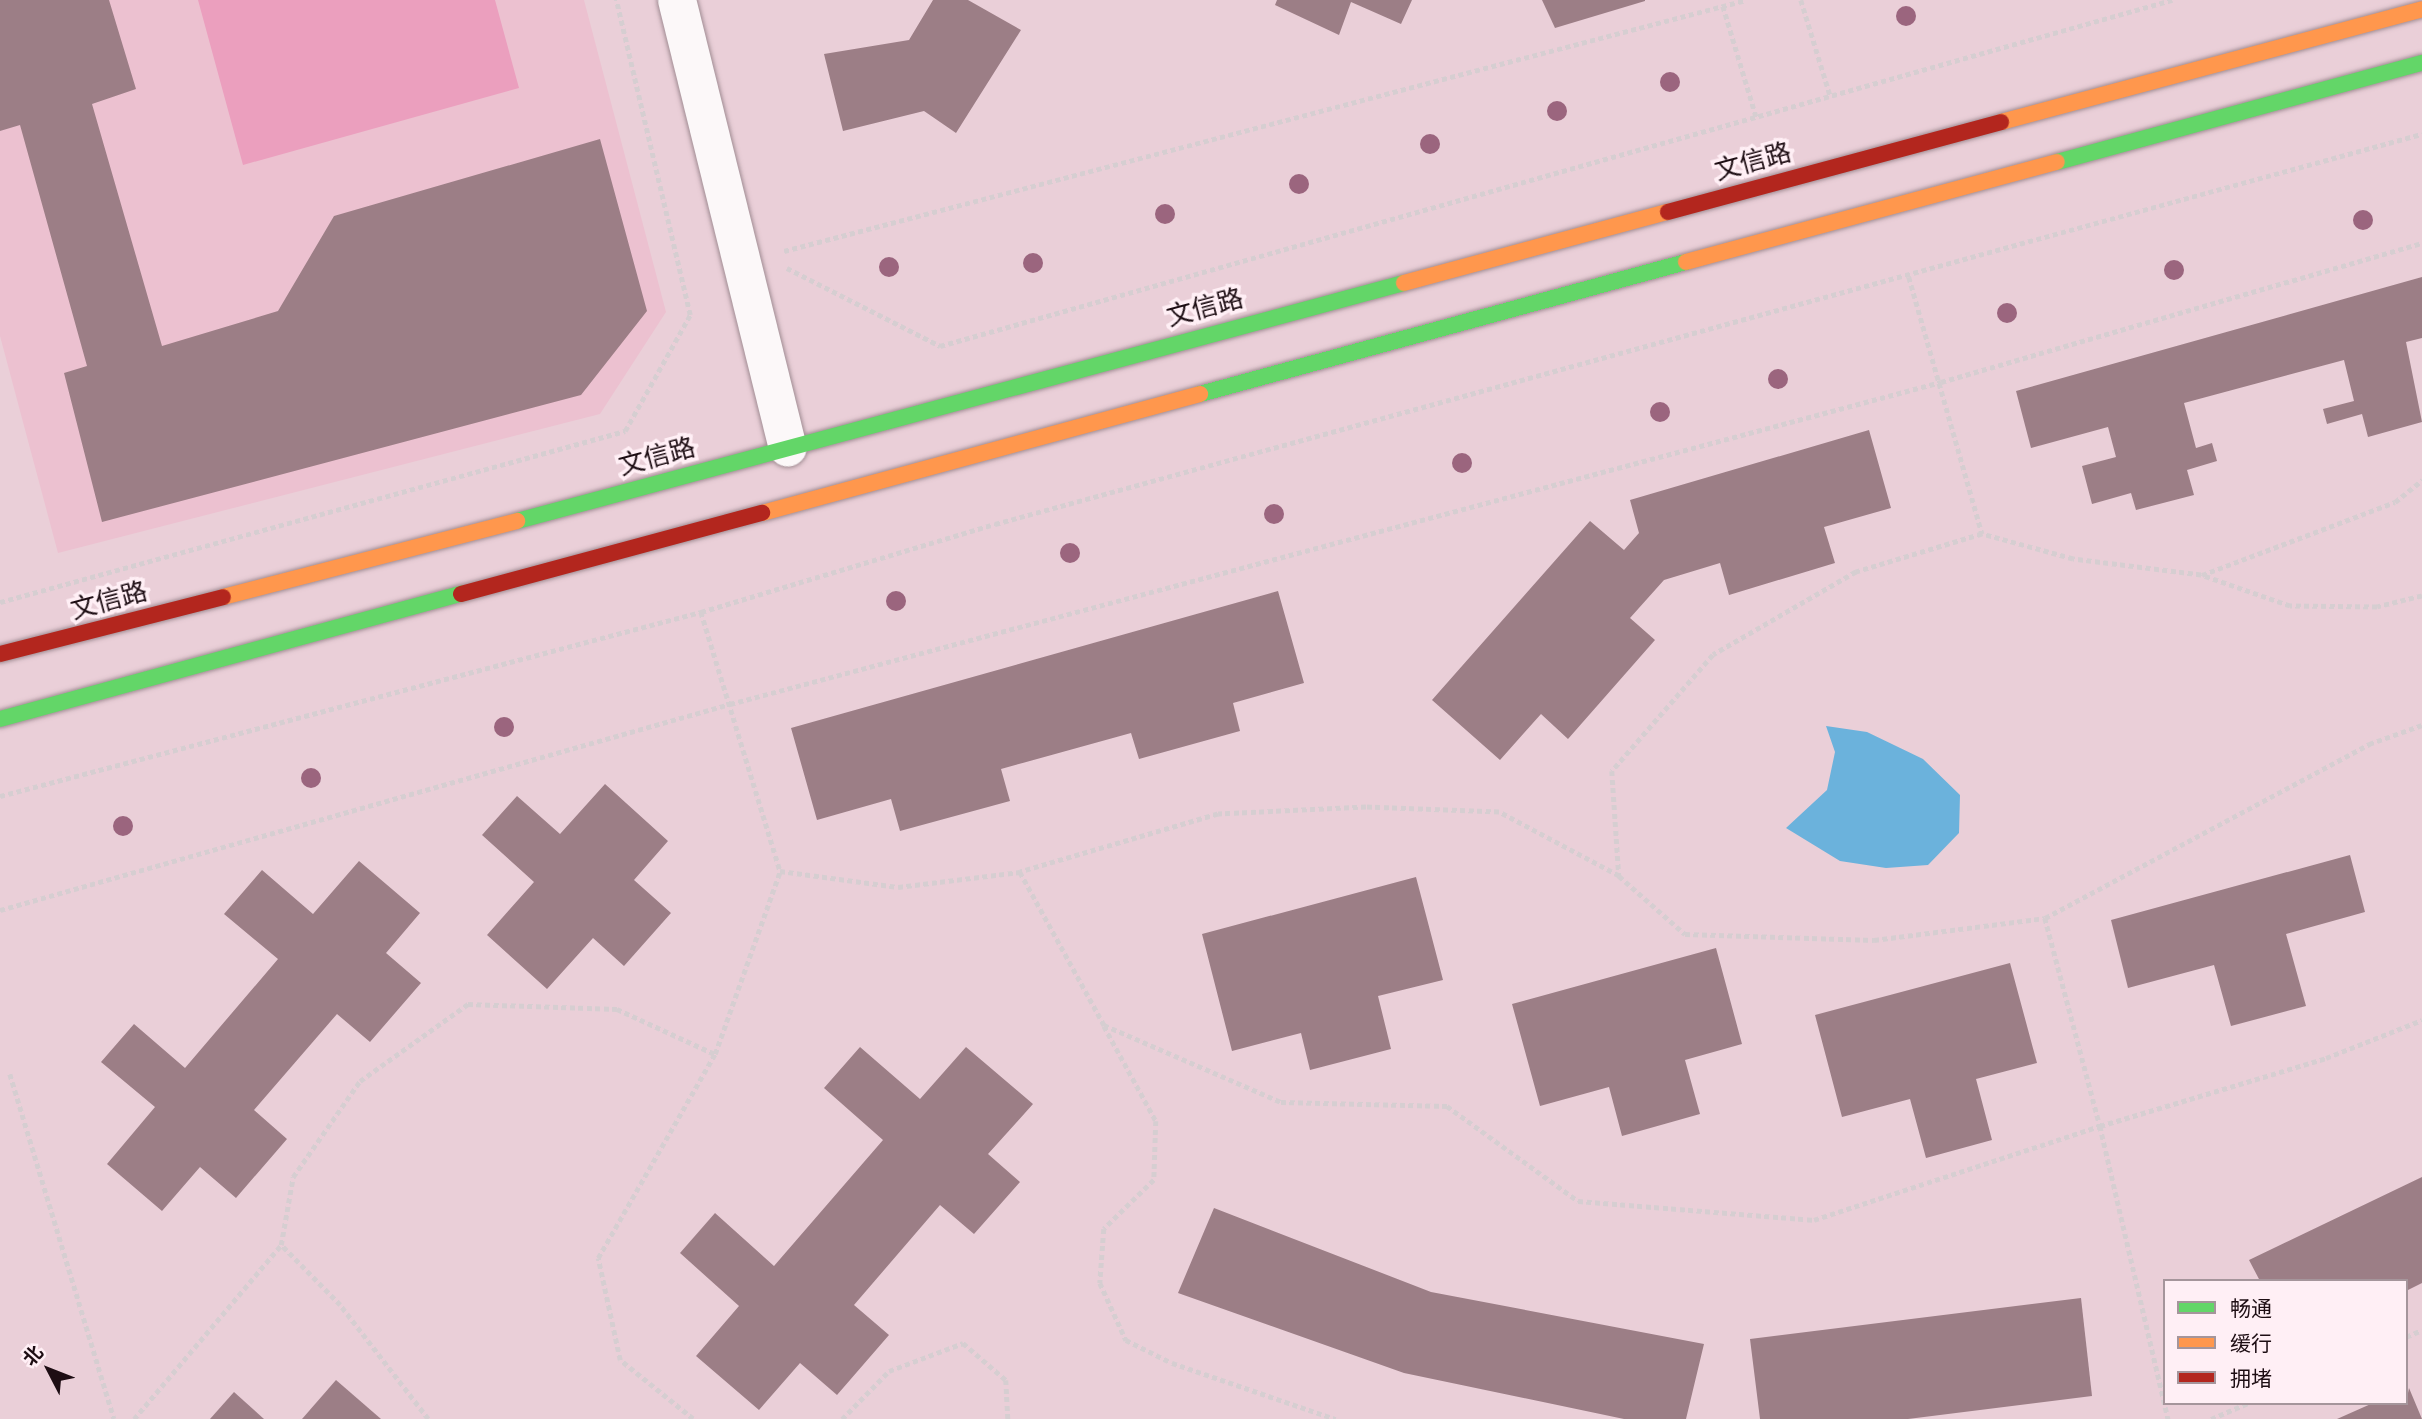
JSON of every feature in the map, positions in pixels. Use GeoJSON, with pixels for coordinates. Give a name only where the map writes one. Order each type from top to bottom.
{"type":"FeatureCollection","features":[{"type":"Feature","properties":{"kind":"main road","name":"文信路"},"geometry":{"type":"LineString","coordinates":[[0,654],[788,447],[2422,9]]}},
{"type":"Feature","properties":{"kind":"main road"},"geometry":{"type":"LineString","coordinates":[[0,719],[2422,63]]}},
{"type":"Feature","properties":{"kind":"street"},"geometry":{"type":"LineString","coordinates":[[677,0],[788,447]]}},
{"type":"Feature","properties":{"kind":"path"},"geometry":{"type":"LineString","coordinates":[[0,602],[625,431],[690,315],[616,0]]}},
{"type":"Feature","properties":{"kind":"path"},"geometry":{"type":"LineString","coordinates":[[779,252],[1746,0]]}},
{"type":"Feature","properties":{"kind":"path"},"geometry":{"type":"LineString","coordinates":[[1801,0],[1831,98]]}},
{"type":"Feature","properties":{"kind":"path"},"geometry":{"type":"LineString","coordinates":[[855,306],[940,346],[1757,119],[2172,0]]}},
{"type":"Feature","properties":{"kind":"path"},"geometry":{"type":"LineString","coordinates":[[1723,6],[1757,119]]}},
{"type":"Feature","properties":{"kind":"path"},"geometry":{"type":"LineString","coordinates":[[0,796],[701,612],[995,524],[1909,277],[2422,134]]}},
{"type":"Feature","properties":{"kind":"path"},"geometry":{"type":"LineString","coordinates":[[0,911],[730,704],[1941,382],[2422,243]]}},
{"type":"Feature","properties":{"kind":"path"},"geometry":{"type":"LineString","coordinates":[[1909,277],[1982,534]]}},
{"type":"Feature","properties":{"kind":"path"},"geometry":{"type":"LineString","coordinates":[[2201,575],[2395,502],[2422,480]]}},
{"type":"Feature","properties":{"kind":"path"},"geometry":{"type":"LineString","coordinates":[[1619,876],[1612,771],[1713,655],[1856,572],[1982,534],[2073,559],[2201,575],[2290,606],[2377,607],[2422,596]]}},
{"type":"Feature","properties":{"kind":"path"},"geometry":{"type":"LineString","coordinates":[[693,1419],[620,1360],[598,1258],[715,1054],[780,871],[701,612]]}},
{"type":"Feature","properties":{"kind":"path"},"geometry":{"type":"LineString","coordinates":[[780,871],[898,887],[1020,872],[1218,814],[1366,807],[1499,812],[1619,876],[1685,934],[1874,940],[2045,918],[2370,744],[2422,725]]}},
{"type":"Feature","properties":{"kind":"path"},"geometry":{"type":"LineString","coordinates":[[1020,872],[1156,1121],[1154,1180],[1104,1229],[1100,1283],[1126,1340],[1172,1363],[1336,1419]]}},
{"type":"Feature","properties":{"kind":"path"},"geometry":{"type":"LineString","coordinates":[[2045,918],[2100,1126],[2163,1397]]}},
{"type":"Feature","properties":{"kind":"path"},"geometry":{"type":"LineString","coordinates":[[134,1419],[281,1245],[293,1177],[360,1081],[468,1004],[617,1009],[715,1054]]}},
{"type":"Feature","properties":{"kind":"path"},"geometry":{"type":"LineString","coordinates":[[1104,1025],[1282,1102],[1447,1106],[1578,1200],[1814,1220],[2100,1126],[2326,1058],[2422,1020]]}},
{"type":"Feature","properties":{"kind":"path"},"geometry":{"type":"LineString","coordinates":[[10,1074],[114,1419]]}},
{"type":"Feature","properties":{"kind":"path"},"geometry":{"type":"LineString","coordinates":[[281,1245],[340,1304],[428,1419]]}},
{"type":"Feature","properties":{"kind":"path"},"geometry":{"type":"LineString","coordinates":[[842,1419],[889,1371],[963,1343],[1006,1380],[1008,1419]]}},
{"type":"Feature","properties":{"kind":"path"},"geometry":{"type":"LineString","coordinates":[[2211,1419],[2243,1405]]}},
{"type":"Feature","properties":{"kind":"shaded area"},"geometry":{"type":"Polygon","coordinates":[[[0,0],[584,0],[666,312],[600,414],[58,553],[0,336],[0,0]]]}},
{"type":"Feature","properties":{"kind":"shaded area"},"geometry":{"type":"Polygon","coordinates":[[[198,0],[495,0],[519,88],[243,165],[198,0]]]}},
{"type":"Feature","properties":{"kind":"water"},"geometry":{"type":"Polygon","coordinates":[[[1826,726],[1867,732],[1923,759],[1960,795],[1959,833],[1928,865],[1886,868],[1840,861],[1786,828],[1827,790],[1835,752],[1826,726]]]}},
{"type":"Feature","properties":{"kind":"building"},"geometry":{"type":"Polygon","coordinates":[[[0,0],[109,0],[136,89],[92,104],[162,346],[278,311],[334,216],[600,139],[647,311],[581,395],[102,522],[64,373],[87,366],[20,125],[0,131],[0,0]]]}},
{"type":"Feature","properties":{"kind":"building"},"geometry":{"type":"Polygon","coordinates":[[[933,0],[968,0],[1021,30],[956,133],[924,111],[843,131],[824,54],[909,40],[933,0]]]}},
{"type":"Feature","properties":{"kind":"building"},"geometry":{"type":"Polygon","coordinates":[[[1277,0],[1412,0],[1401,24],[1351,2],[1339,35],[1275,5],[1277,0]]]}},
{"type":"Feature","properties":{"kind":"building"},"geometry":{"type":"Polygon","coordinates":[[[1542,0],[1645,0],[1645,1],[1555,28],[1542,0]]]}},
{"type":"Feature","properties":{"kind":"building"},"geometry":{"type":"Polygon","coordinates":[[[2422,277],[2422,338],[2406,342],[2422,422],[2368,437],[2362,414],[2327,424],[2323,409],[2354,401],[2344,360],[2184,403],[2196,448],[2212,443],[2217,461],[2187,470],[2194,495],[2136,510],[2131,493],[2092,504],[2082,466],[2116,457],[2108,427],[2031,448],[2016,391],[2422,277]]]}},
{"type":"Feature","properties":{"kind":"building"},"geometry":{"type":"Polygon","coordinates":[[[1869,430],[1891,508],[1824,527],[1835,563],[1729,595],[1720,563],[1664,580],[1630,618],[1655,640],[1568,739],[1541,714],[1500,760],[1432,700],[1590,521],[1624,550],[1639,533],[1630,500],[1869,430]]]}},
{"type":"Feature","properties":{"kind":"building"},"geometry":{"type":"Polygon","coordinates":[[[1278,591],[1304,683],[1233,703],[1240,731],[1139,759],[1131,733],[1001,769],[1010,801],[900,831],[891,799],[817,820],[791,728],[1278,591]]]}},
{"type":"Feature","properties":{"kind":"building"},"geometry":{"type":"Polygon","coordinates":[[[605,784],[668,841],[634,880],[671,913],[624,966],[593,938],[547,989],[487,935],[534,882],[482,835],[517,796],[560,834],[605,784]]]}},
{"type":"Feature","properties":{"kind":"building"},"geometry":{"type":"Polygon","coordinates":[[[2350,855],[2365,912],[2286,934],[2306,1006],[2231,1026],[2214,965],[2128,988],[2111,920],[2350,855]]]}},
{"type":"Feature","properties":{"kind":"building"},"geometry":{"type":"Polygon","coordinates":[[[359,861],[420,913],[386,953],[421,983],[370,1042],[337,1014],[254,1110],[287,1139],[236,1198],[200,1167],[162,1211],[107,1164],[155,1107],[101,1062],[134,1024],[185,1068],[278,959],[224,914],[262,870],[313,914],[359,861]]]}},
{"type":"Feature","properties":{"kind":"building"},"geometry":{"type":"Polygon","coordinates":[[[1416,877],[1443,980],[1378,996],[1391,1049],[1310,1070],[1301,1033],[1232,1051],[1202,934],[1416,877]]]}},
{"type":"Feature","properties":{"kind":"building"},"geometry":{"type":"Polygon","coordinates":[[[1716,948],[1742,1044],[1685,1060],[1700,1114],[1622,1136],[1609,1087],[1540,1106],[1512,1004],[1716,948]]]}},
{"type":"Feature","properties":{"kind":"building"},"geometry":{"type":"Polygon","coordinates":[[[2010,963],[2037,1063],[1976,1079],[1992,1140],[1926,1158],[1910,1099],[1842,1117],[1815,1015],[2010,963]]]}},
{"type":"Feature","properties":{"kind":"building"},"geometry":{"type":"Polygon","coordinates":[[[860,1047],[920,1099],[966,1047],[1033,1104],[988,1154],[1020,1182],[974,1234],[940,1205],[854,1305],[889,1335],[837,1395],[800,1363],[759,1410],[696,1356],[739,1306],[680,1253],[715,1213],[774,1266],[883,1140],[824,1088],[860,1047]]]}},
{"type":"Feature","properties":{"kind":"building"},"geometry":{"type":"Polygon","coordinates":[[[2422,1177],[2422,1283],[2408,1290],[2408,1279],[2259,1279],[2249,1260],[2422,1177]]]}},
{"type":"Feature","properties":{"kind":"building"},"geometry":{"type":"Polygon","coordinates":[[[1214,1208],[1431,1292],[1704,1344],[1686,1419],[1624,1419],[1404,1373],[1178,1293],[1214,1208]]]}},
{"type":"Feature","properties":{"kind":"building"},"geometry":{"type":"Polygon","coordinates":[[[2081,1298],[2092,1396],[1908,1419],[1760,1419],[1750,1339],[2081,1298]]]}},
{"type":"Feature","properties":{"kind":"building"},"geometry":{"type":"Polygon","coordinates":[[[336,1380],[381,1419],[302,1419],[336,1380]]]}},
{"type":"Feature","properties":{"kind":"building"},"geometry":{"type":"Polygon","coordinates":[[[2409,1388],[2422,1419],[2337,1419],[2368,1405],[2408,1405],[2409,1388]]]}},
{"type":"Feature","properties":{"kind":"building"},"geometry":{"type":"Polygon","coordinates":[[[234,1392],[264,1419],[210,1419],[234,1392]]]}},
{"type":"Feature","properties":{"kind":"traffic: fast"},"geometry":{"type":"LineString","coordinates":[[2057,162],[2422,63]]}},
{"type":"Feature","properties":{"kind":"traffic: fast"},"geometry":{"type":"LineString","coordinates":[[1200,394],[1686,262]]}},
{"type":"Feature","properties":{"kind":"traffic: fast"},"geometry":{"type":"LineString","coordinates":[[517,521],[1404,283]]}},
{"type":"Feature","properties":{"kind":"traffic: fast"},"geometry":{"type":"LineString","coordinates":[[0,719],[461,594]]}},
{"type":"Feature","properties":{"kind":"traffic: slow"},"geometry":{"type":"LineString","coordinates":[[2001,122],[2422,9]]}},
{"type":"Feature","properties":{"kind":"traffic: slow"},"geometry":{"type":"LineString","coordinates":[[1686,262],[2057,162]]}},
{"type":"Feature","properties":{"kind":"traffic: slow"},"geometry":{"type":"LineString","coordinates":[[1404,283],[1668,212]]}},
{"type":"Feature","properties":{"kind":"traffic: slow"},"geometry":{"type":"LineString","coordinates":[[762,513],[1200,394]]}},
{"type":"Feature","properties":{"kind":"traffic: slow"},"geometry":{"type":"LineString","coordinates":[[223,597],[517,521]]}},
{"type":"Feature","properties":{"kind":"traffic: jam"},"geometry":{"type":"LineString","coordinates":[[1668,212],[2001,122]]}},
{"type":"Feature","properties":{"kind":"traffic: jam"},"geometry":{"type":"LineString","coordinates":[[461,594],[762,513]]}},
{"type":"Feature","properties":{"kind":"traffic: jam"},"geometry":{"type":"LineString","coordinates":[[0,654],[223,597]]}}]}
